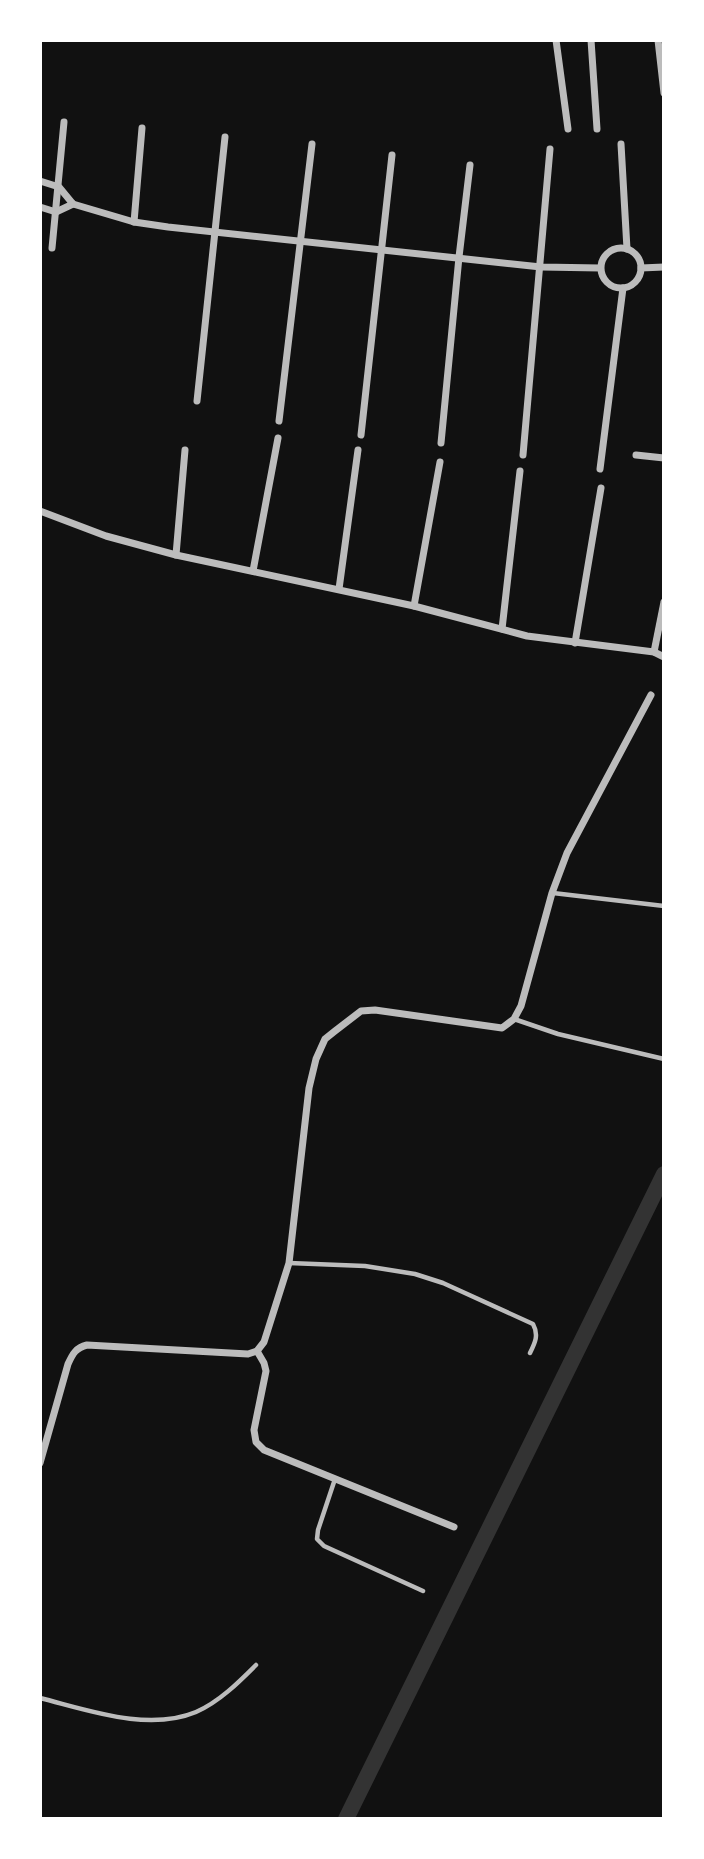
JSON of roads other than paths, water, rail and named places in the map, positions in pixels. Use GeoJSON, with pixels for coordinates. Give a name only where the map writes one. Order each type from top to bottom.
{"type":"FeatureCollection","features":[{"type":"Feature","properties":{"kind":"street"},"geometry":{"type":"LineString","coordinates":[[556,40],[568,129]]}},
{"type":"Feature","properties":{"kind":"street"},"geometry":{"type":"LineString","coordinates":[[590,40],[597,129]]}},
{"type":"Feature","properties":{"kind":"street"},"geometry":{"type":"LineString","coordinates":[[658,40],[664,93]]}},
{"type":"Feature","properties":{"kind":"street"},"geometry":{"type":"LineString","coordinates":[[51,248],[64,122]]}},
{"type":"Feature","properties":{"kind":"street"},"geometry":{"type":"LineString","coordinates":[[134,222],[142,128]]}},
{"type":"Feature","properties":{"kind":"street"},"geometry":{"type":"LineString","coordinates":[[197,401],[225,137]]}},
{"type":"Feature","properties":{"kind":"street"},"geometry":{"type":"LineString","coordinates":[[279,421],[312,144]]}},
{"type":"Feature","properties":{"kind":"street"},"geometry":{"type":"LineString","coordinates":[[621,144],[627,249]]}},
{"type":"Feature","properties":{"kind":"street"},"geometry":{"type":"LineString","coordinates":[[523,455],[551,149]]}},
{"type":"Feature","properties":{"kind":"street"},"geometry":{"type":"LineString","coordinates":[[361,435],[392,155]]}},
{"type":"Feature","properties":{"kind":"street"},"geometry":{"type":"LineString","coordinates":[[442,443],[470,165]]}},
{"type":"Feature","properties":{"kind":"street"},"geometry":{"type":"LineString","coordinates":[[40,181],[59,187],[73,204],[134,222],[541,267],[600,268]]}},
{"type":"Feature","properties":{"kind":"street"},"geometry":{"type":"LineString","coordinates":[[40,206],[56,212],[73,204]]}},
{"type":"Feature","properties":{"kind":"street"},"geometry":{"type":"LineString","coordinates":[[627,249],[637,257],[641,268],[634,284],[623,288],[609,285],[600,268],[608,253],[627,249]]}},
{"type":"Feature","properties":{"kind":"street"},"geometry":{"type":"LineString","coordinates":[[641,268],[664,267]]}},
{"type":"Feature","properties":{"kind":"street"},"geometry":{"type":"LineString","coordinates":[[600,470],[623,288]]}},
{"type":"Feature","properties":{"kind":"street"},"geometry":{"type":"LineString","coordinates":[[253,570],[278,438]]}},
{"type":"Feature","properties":{"kind":"street"},"geometry":{"type":"LineString","coordinates":[[176,555],[185,450]]}},
{"type":"Feature","properties":{"kind":"street"},"geometry":{"type":"LineString","coordinates":[[339,589],[358,450]]}},
{"type":"Feature","properties":{"kind":"street"},"geometry":{"type":"LineString","coordinates":[[636,455],[664,458]]}},
{"type":"Feature","properties":{"kind":"street"},"geometry":{"type":"LineString","coordinates":[[414,606],[440,462]]}},
{"type":"Feature","properties":{"kind":"street"},"geometry":{"type":"LineString","coordinates":[[502,629],[520,471]]}},
{"type":"Feature","properties":{"kind":"street"},"geometry":{"type":"LineString","coordinates":[[575,643],[601,488]]}},
{"type":"Feature","properties":{"kind":"street"},"geometry":{"type":"LineString","coordinates":[[40,511],[106,536],[176,555],[414,606],[527,636],[654,652],[664,657]]}},
{"type":"Feature","properties":{"kind":"street"},"geometry":{"type":"LineString","coordinates":[[654,652],[664,602]]}},
{"type":"Feature","properties":{"kind":"street"},"geometry":{"type":"LineString","coordinates":[[40,1463],[68,1364],[79,1347],[87,1345],[248,1354],[257,1351],[264,1342],[289,1263],[309,1088],[316,1059],[325,1040],[361,1012],[375,1010],[502,1028],[514,1019],[521,1006],[552,893],[567,853],[651,695]]}},
{"type":"Feature","properties":{"kind":"street"},"geometry":{"type":"LineString","coordinates":[[257,1351],[266,1371],[254,1430],[256,1442],[264,1450],[454,1527]]}},
{"type":"Feature","properties":{"kind":"lane"},"geometry":{"type":"LineString","coordinates":[[552,893],[664,906]]}},
{"type":"Feature","properties":{"kind":"lane"},"geometry":{"type":"LineString","coordinates":[[514,1019],[558,1034],[664,1059]]}},
{"type":"Feature","properties":{"kind":"lane"},"geometry":{"type":"LineString","coordinates":[[289,1263],[393,1269],[443,1283],[534,1324],[537,1331],[530,1353]]}},
{"type":"Feature","properties":{"kind":"lane"},"geometry":{"type":"LineString","coordinates":[[335,1478],[317,1539],[324,1546],[423,1591]]}},
{"type":"Feature","properties":{"kind":"lane"},"geometry":{"type":"LineString","coordinates":[[40,1698],[116,1715],[150,1720],[171,1719],[206,1707],[256,1665]]}},
{"type":"Feature","properties":{"kind":"waterway"},"geometry":{"type":"LineString","coordinates":[[346,1819],[664,1174]]}}]}
